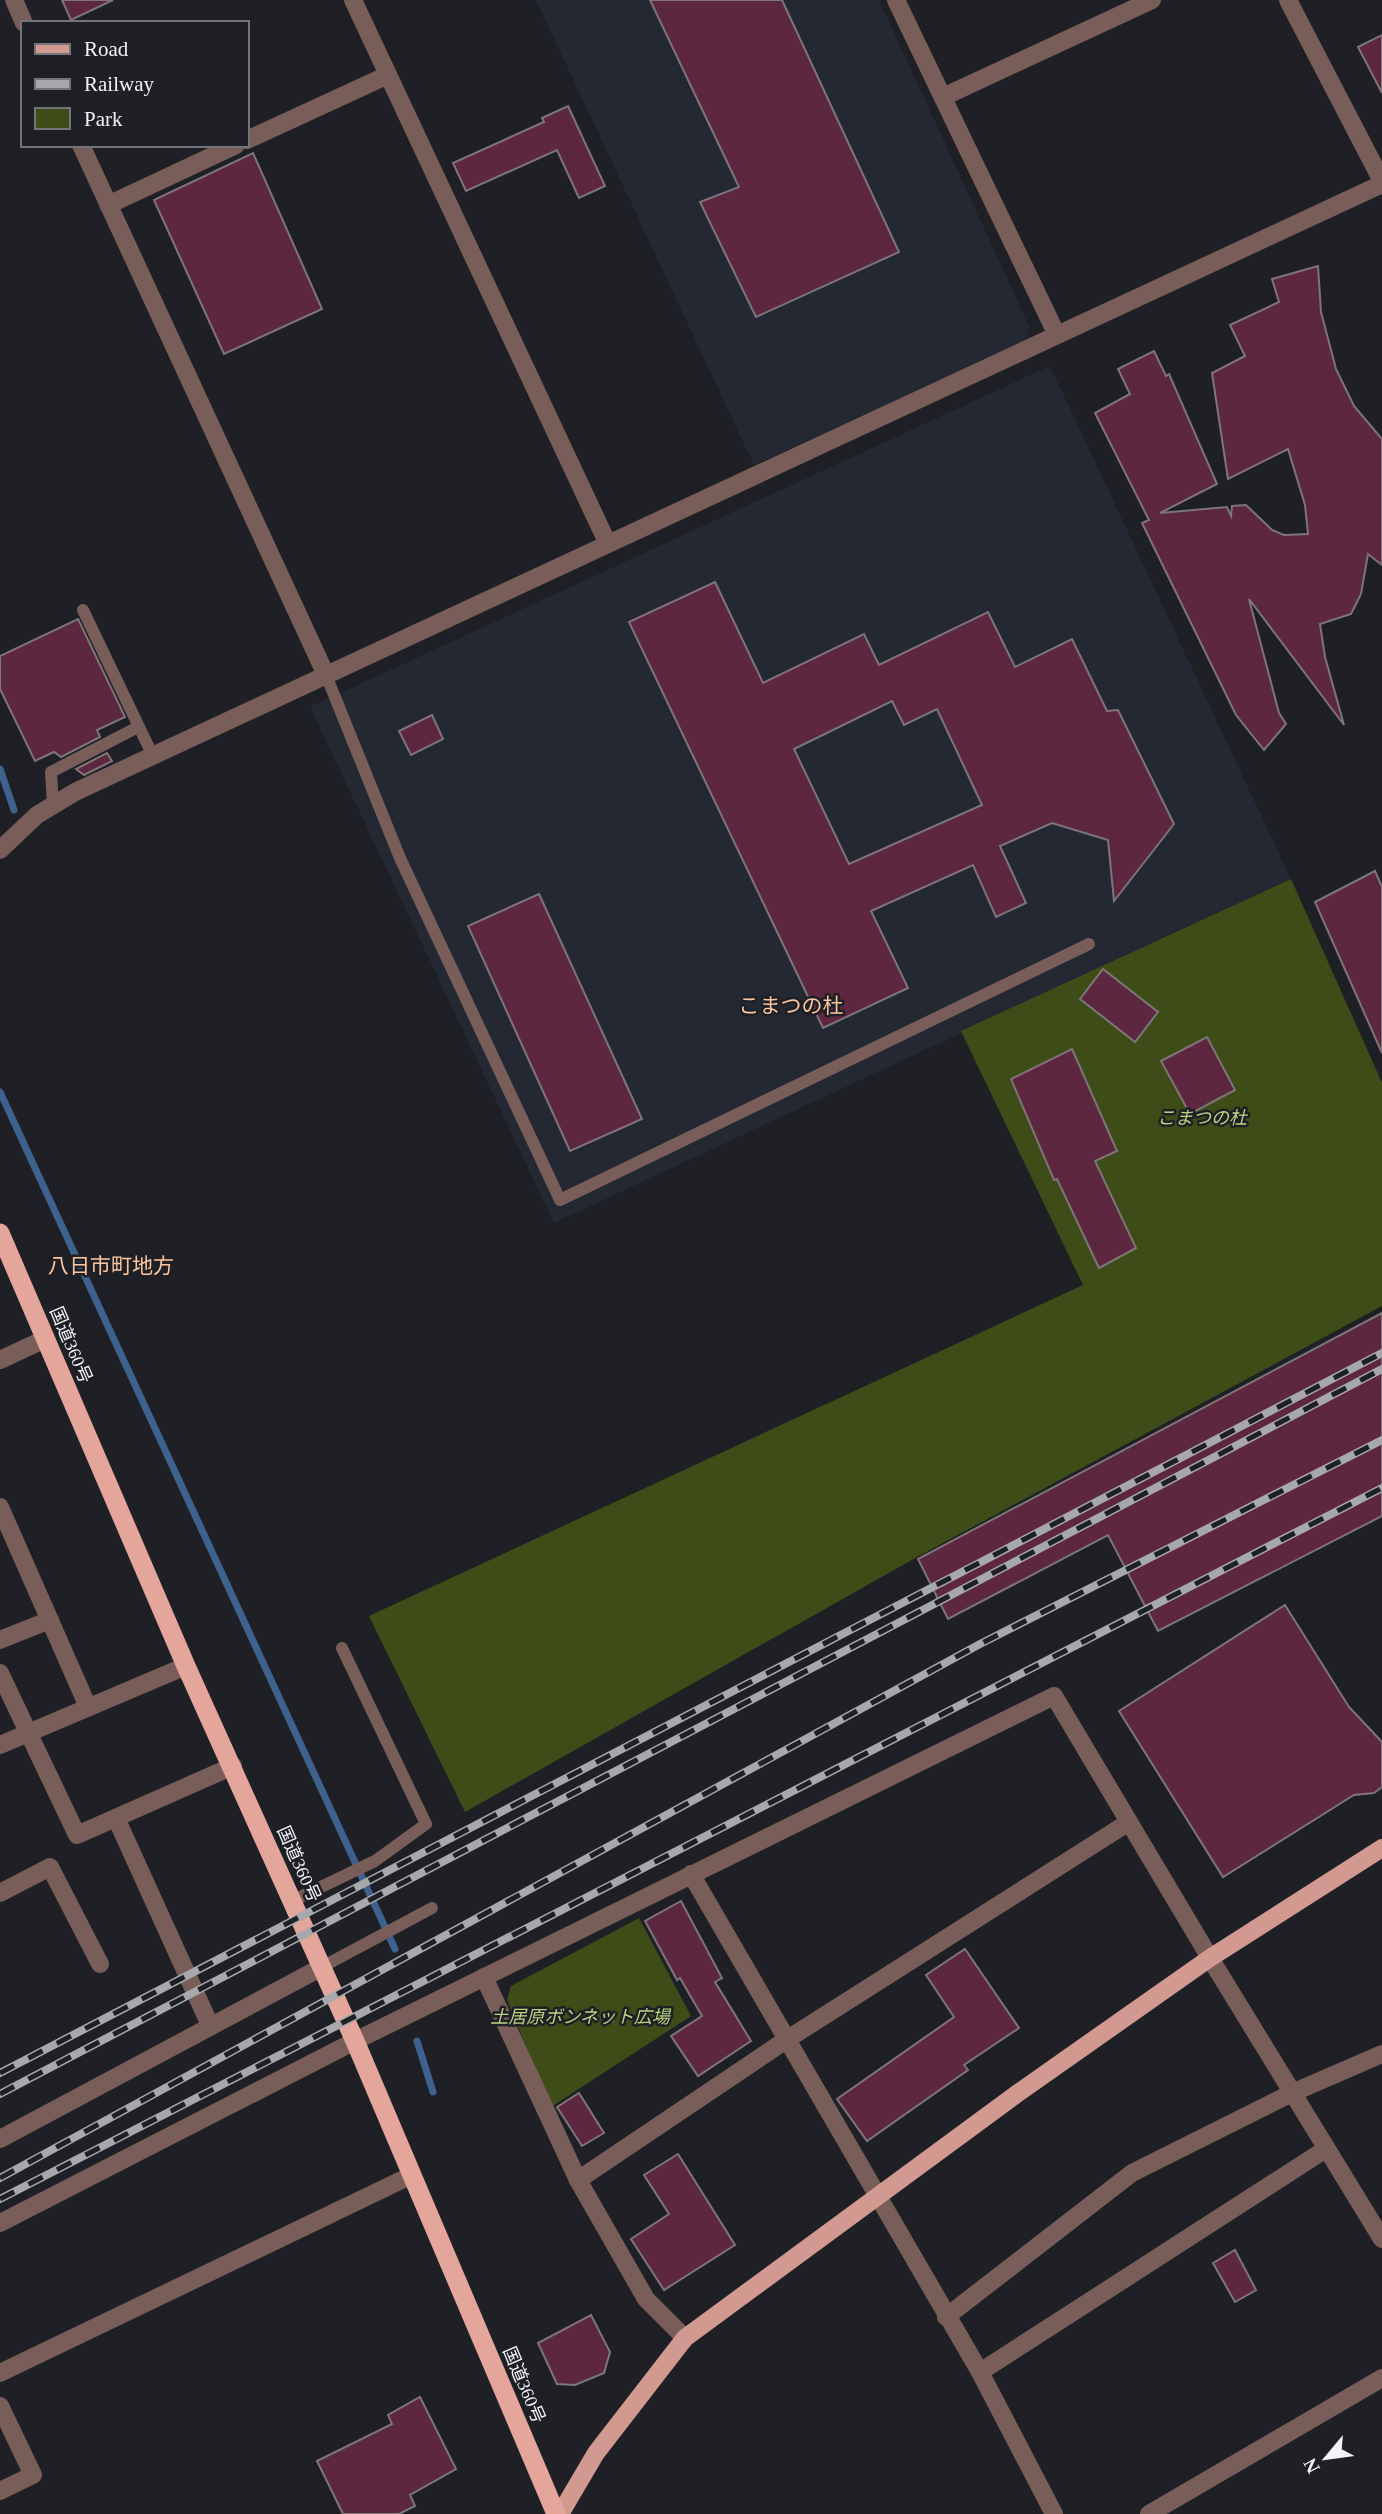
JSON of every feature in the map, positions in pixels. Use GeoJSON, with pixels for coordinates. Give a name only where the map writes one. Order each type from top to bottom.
{"type":"FeatureCollection","features":[{"type":"Feature","properties":{"kind":"highway","name":"国道360号"},"geometry":{"type":"LineString","coordinates":[[0,1233],[5,1258],[45,1339],[186,1666],[355,2041],[558,2514]]}},
{"type":"Feature","properties":{"kind":"main road"},"geometry":{"type":"LineString","coordinates":[[558,2514],[596,2453],[685,2338],[877,2194],[1210,1958],[1382,1848]]}},
{"type":"Feature","properties":{"kind":"street"},"geometry":{"type":"LineString","coordinates":[[14,0],[23,21]]}},
{"type":"Feature","properties":{"kind":"street"},"geometry":{"type":"LineString","coordinates":[[353,0],[607,542]]}},
{"type":"Feature","properties":{"kind":"street"},"geometry":{"type":"LineString","coordinates":[[896,0],[1056,333]]}},
{"type":"Feature","properties":{"kind":"street"},"geometry":{"type":"LineString","coordinates":[[943,97],[1152,0]]}},
{"type":"Feature","properties":{"kind":"street"},"geometry":{"type":"LineString","coordinates":[[0,850],[37,815],[153,756],[607,542],[1382,183],[1288,0]]}},
{"type":"Feature","properties":{"kind":"street"},"geometry":{"type":"LineString","coordinates":[[248,141],[388,75]]}},
{"type":"Feature","properties":{"kind":"street"},"geometry":{"type":"LineString","coordinates":[[82,147],[327,675]]}},
{"type":"Feature","properties":{"kind":"street"},"geometry":{"type":"LineString","coordinates":[[108,205],[232,147]]}},
{"type":"Feature","properties":{"kind":"street"},"geometry":{"type":"LineString","coordinates":[[0,1360],[45,1339]]}},
{"type":"Feature","properties":{"kind":"street"},"geometry":{"type":"LineString","coordinates":[[0,1507],[88,1707]]}},
{"type":"Feature","properties":{"kind":"street"},"geometry":{"type":"LineString","coordinates":[[0,1640],[50,1620]]}},
{"type":"Feature","properties":{"kind":"street"},"geometry":{"type":"LineString","coordinates":[[0,1745],[186,1666]]}},
{"type":"Feature","properties":{"kind":"street"},"geometry":{"type":"LineString","coordinates":[[0,1673],[78,1835],[233,1766]]}},
{"type":"Feature","properties":{"kind":"street"},"geometry":{"type":"LineString","coordinates":[[0,2222],[355,2041],[1054,1696],[1325,2149],[1382,2239]]}},
{"type":"Feature","properties":{"kind":"street"},"geometry":{"type":"LineString","coordinates":[[116,1818],[210,2025]]}},
{"type":"Feature","properties":{"kind":"street"},"geometry":{"type":"LineString","coordinates":[[578,2180],[786,2040],[1129,1822]]}},
{"type":"Feature","properties":{"kind":"street"},"geometry":{"type":"LineString","coordinates":[[0,1893],[50,1867],[100,1964]]}},
{"type":"Feature","properties":{"kind":"street"},"geometry":{"type":"LineString","coordinates":[[691,1874],[980,2372],[1054,2514]]}},
{"type":"Feature","properties":{"kind":"street"},"geometry":{"type":"LineString","coordinates":[[0,2139],[322,1967]]}},
{"type":"Feature","properties":{"kind":"street"},"geometry":{"type":"LineString","coordinates":[[484,1978],[578,2180],[646,2299],[685,2338]]}},
{"type":"Feature","properties":{"kind":"street"},"geometry":{"type":"LineString","coordinates":[[946,2317],[1132,2173],[1292,2093],[1382,2054]]}},
{"type":"Feature","properties":{"kind":"street"},"geometry":{"type":"LineString","coordinates":[[980,2372],[1325,2149]]}},
{"type":"Feature","properties":{"kind":"street"},"geometry":{"type":"LineString","coordinates":[[0,2372],[412,2175]]}},
{"type":"Feature","properties":{"kind":"street"},"geometry":{"type":"LineString","coordinates":[[1149,2514],[1382,2378]]}},
{"type":"Feature","properties":{"kind":"street"},"geometry":{"type":"LineString","coordinates":[[0,2406],[33,2474],[0,2491]]}},
{"type":"Feature","properties":{"kind":"lane"},"geometry":{"type":"LineString","coordinates":[[83,610],[153,756]]}},
{"type":"Feature","properties":{"kind":"lane"},"geometry":{"type":"LineString","coordinates":[[327,675],[400,858],[560,1200],[1089,944]]}},
{"type":"Feature","properties":{"kind":"lane"},"geometry":{"type":"LineString","coordinates":[[53,806],[51,772],[138,727]]}},
{"type":"Feature","properties":{"kind":"lane"},"geometry":{"type":"LineString","coordinates":[[292,1901],[376,1861],[426,1824],[342,1648]]}},
{"type":"Feature","properties":{"kind":"lane"},"geometry":{"type":"LineString","coordinates":[[322,1967],[432,1908]]}},
{"type":"Feature","properties":{"kind":"shaded area"},"geometry":{"type":"Polygon","coordinates":[[[536,0],[879,0],[1030,328],[1026,341],[754,465],[536,0]]]}},
{"type":"Feature","properties":{"kind":"shaded area"},"geometry":{"type":"Polygon","coordinates":[[[1050,366],[1291,879],[554,1223],[310,707],[1050,366]]]}},
{"type":"Feature","properties":{"kind":"green space","name":"こまつの杜"},"geometry":{"type":"Polygon","coordinates":[[[1291,879],[1382,1083],[1382,1306],[917,1557],[465,1812],[369,1616],[1083,1285],[961,1031],[1291,879]]]}},
{"type":"Feature","properties":{"kind":"green space","name":"土居原ボンネット広場"},"geometry":{"type":"Polygon","coordinates":[[[639,1918],[691,2016],[551,2107],[507,2000],[511,1986],[639,1918]]]}},
{"type":"Feature","properties":{"kind":"building"},"geometry":{"type":"Polygon","coordinates":[[[62,0],[113,0],[71,20],[62,0]]]}},
{"type":"Feature","properties":{"kind":"building"},"geometry":{"type":"Polygon","coordinates":[[[650,0],[782,0],[899,252],[756,317],[700,202],[739,187],[650,0]]]}},
{"type":"Feature","properties":{"kind":"building"},"geometry":{"type":"Polygon","coordinates":[[[1382,35],[1382,93],[1358,47],[1382,35]]]}},
{"type":"Feature","properties":{"kind":"building"},"geometry":{"type":"Polygon","coordinates":[[[568,106],[605,186],[579,198],[557,150],[466,191],[453,163],[544,122],[542,118],[568,106]]]}},
{"type":"Feature","properties":{"kind":"building"},"geometry":{"type":"Polygon","coordinates":[[[253,153],[322,309],[224,354],[154,200],[253,153]]]}},
{"type":"Feature","properties":{"kind":"building"},"geometry":{"type":"Polygon","coordinates":[[[1318,266],[1321,312],[1336,369],[1354,406],[1382,439],[1382,565],[1368,554],[1361,594],[1351,614],[1320,624],[1325,657],[1344,725],[1249,599],[1279,713],[1286,724],[1264,750],[1236,715],[1142,523],[1149,520],[1095,413],[1130,394],[1118,369],[1154,351],[1166,376],[1169,374],[1217,484],[1160,513],[1227,507],[1231,516],[1232,506],[1246,505],[1272,530],[1284,535],[1308,534],[1305,505],[1288,449],[1228,479],[1212,373],[1245,356],[1230,325],[1279,302],[1272,279],[1318,266]]]}},
{"type":"Feature","properties":{"kind":"building"},"geometry":{"type":"Polygon","coordinates":[[[715,582],[763,683],[864,634],[879,665],[988,612],[1015,667],[1072,639],[1107,711],[1118,710],[1174,824],[1114,901],[1108,840],[1052,823],[1000,846],[1026,903],[996,917],[973,865],[871,911],[908,988],[823,1028],[629,622],[715,582]],[[892,701],[794,749],[849,864],[982,805],[937,709],[904,725],[892,701]]]}},
{"type":"Feature","properties":{"kind":"building"},"geometry":{"type":"Polygon","coordinates":[[[78,619],[125,717],[97,730],[100,737],[61,757],[54,752],[35,761],[0,689],[0,656],[78,619]]]}},
{"type":"Feature","properties":{"kind":"building"},"geometry":{"type":"Polygon","coordinates":[[[432,715],[443,739],[411,755],[399,731],[432,715]]]}},
{"type":"Feature","properties":{"kind":"building"},"geometry":{"type":"Polygon","coordinates":[[[107,753],[112,761],[84,775],[76,769],[107,753]]]}},
{"type":"Feature","properties":{"kind":"building"},"geometry":{"type":"Polygon","coordinates":[[[1375,871],[1382,887],[1382,1053],[1315,902],[1375,871]]]}},
{"type":"Feature","properties":{"kind":"building"},"geometry":{"type":"Polygon","coordinates":[[[539,894],[642,1119],[570,1151],[468,926],[539,894]]]}},
{"type":"Feature","properties":{"kind":"building"},"geometry":{"type":"Polygon","coordinates":[[[1103,969],[1158,1012],[1135,1042],[1080,999],[1103,969]]]}},
{"type":"Feature","properties":{"kind":"building"},"geometry":{"type":"Polygon","coordinates":[[[1207,1037],[1235,1090],[1190,1114],[1161,1061],[1207,1037]]]}},
{"type":"Feature","properties":{"kind":"building"},"geometry":{"type":"Polygon","coordinates":[[[1072,1049],[1117,1151],[1095,1161],[1136,1248],[1099,1268],[1057,1179],[1054,1180],[1011,1079],[1072,1049]]]}},
{"type":"Feature","properties":{"kind":"building"},"geometry":{"type":"Polygon","coordinates":[[[1382,1313],[1382,1516],[1158,1631],[1108,1535],[948,1619],[918,1559],[1382,1313]]]}},
{"type":"Feature","properties":{"kind":"building"},"geometry":{"type":"Polygon","coordinates":[[[1285,1605],[1349,1707],[1382,1742],[1382,1787],[1374,1793],[1354,1795],[1223,1877],[1119,1711],[1285,1605]]]}},
{"type":"Feature","properties":{"kind":"building"},"geometry":{"type":"Polygon","coordinates":[[[681,1901],[722,1978],[715,1982],[751,2041],[698,2076],[671,2036],[702,2016],[680,1978],[677,1980],[645,1921],[681,1901]]]}},
{"type":"Feature","properties":{"kind":"building"},"geometry":{"type":"Polygon","coordinates":[[[965,1949],[1019,2028],[964,2065],[968,2070],[867,2141],[837,2099],[954,2017],[926,1975],[965,1949]]]}},
{"type":"Feature","properties":{"kind":"building"},"geometry":{"type":"Polygon","coordinates":[[[579,2093],[604,2133],[582,2146],[557,2107],[579,2093]]]}},
{"type":"Feature","properties":{"kind":"building"},"geometry":{"type":"Polygon","coordinates":[[[678,2154],[735,2245],[664,2290],[631,2239],[669,2214],[644,2175],[678,2154]]]}},
{"type":"Feature","properties":{"kind":"building"},"geometry":{"type":"Polygon","coordinates":[[[1235,2250],[1256,2290],[1235,2302],[1213,2263],[1235,2250]]]}},
{"type":"Feature","properties":{"kind":"building"},"geometry":{"type":"Polygon","coordinates":[[[591,2315],[610,2352],[604,2373],[575,2385],[557,2384],[538,2343],[591,2315]]]}},
{"type":"Feature","properties":{"kind":"building"},"geometry":{"type":"Polygon","coordinates":[[[420,2397],[456,2469],[410,2495],[415,2506],[399,2514],[343,2514],[317,2461],[392,2424],[388,2415],[420,2397]]]}},
{"type":"Feature","properties":{"kind":"waterway"},"geometry":{"type":"LineString","coordinates":[[0,769],[14,810]]}},
{"type":"Feature","properties":{"kind":"waterway"},"geometry":{"type":"LineString","coordinates":[[0,1092],[395,1949]]}},
{"type":"Feature","properties":{"kind":"waterway"},"geometry":{"type":"LineString","coordinates":[[417,2041],[433,2092]]}},
{"type":"Feature","properties":{"kind":"railway"},"geometry":{"type":"LineString","coordinates":[[0,2073],[1382,1353]]}},
{"type":"Feature","properties":{"kind":"railway"},"geometry":{"type":"LineString","coordinates":[[0,2094],[1382,1369]]}},
{"type":"Feature","properties":{"kind":"railway"},"geometry":{"type":"LineString","coordinates":[[0,2178],[980,1644],[1382,1440]]}},
{"type":"Feature","properties":{"kind":"railway"},"geometry":{"type":"LineString","coordinates":[[0,2199],[1382,1488]]}},
{"type":"Feature","properties":{"kind":"district","name":"こまつの杜"},"geometry":{"type":"Point","coordinates":[791,1006]}},
{"type":"Feature","properties":{"kind":"district","name":"八日市町地方"},"geometry":{"type":"Point","coordinates":[111,1266]}}]}
